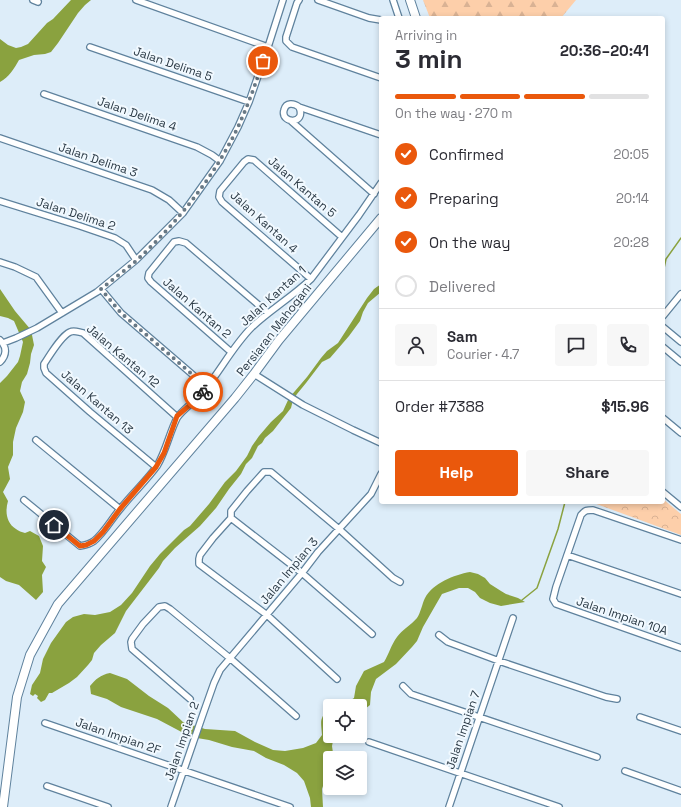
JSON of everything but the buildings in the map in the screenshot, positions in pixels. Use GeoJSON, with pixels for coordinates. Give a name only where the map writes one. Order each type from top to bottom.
{"type":"FeatureCollection","features":[{"type":"Feature","properties":{"kind":"main road"},"geometry":{"type":"LineString","coordinates":[[410,0],[415,16]]}},
{"type":"Feature","properties":{"kind":"main road","name":"Persiaran Mahogani"},"geometry":{"type":"LineString","coordinates":[[3,807],[17,697],[30,655],[58,604],[235,398],[279,340],[379,220]]}},
{"type":"Feature","properties":{"kind":"street"},"geometry":{"type":"LineString","coordinates":[[136,0],[268,47]]}},
{"type":"Feature","properties":{"kind":"street"},"geometry":{"type":"LineString","coordinates":[[0,362],[5,356],[6,351],[2,341],[16,338],[37,328],[97,292],[136,260],[183,212],[220,161],[238,127],[249,102],[283,0]]}},
{"type":"Feature","properties":{"kind":"street"},"geometry":{"type":"LineString","coordinates":[[299,0],[286,37],[286,41],[292,47],[379,77]]}},
{"type":"Feature","properties":{"kind":"street"},"geometry":{"type":"LineString","coordinates":[[318,0],[369,18],[379,20]]}},
{"type":"Feature","properties":{"kind":"street"},"geometry":{"type":"LineString","coordinates":[[393,0],[398,16]]}},
{"type":"Feature","properties":{"kind":"street","name":"Jalan Delima 5"},"geometry":{"type":"LineString","coordinates":[[90,47],[249,102]]}},
{"type":"Feature","properties":{"kind":"street","name":"Jalan Delima 4"},"geometry":{"type":"LineString","coordinates":[[44,94],[197,147],[220,161]]}},
{"type":"Feature","properties":{"kind":"street"},"geometry":{"type":"LineString","coordinates":[[374,194],[287,119],[284,116],[285,108],[292,103],[296,104],[300,107],[379,134]]}},
{"type":"Feature","properties":{"kind":"street"},"geometry":{"type":"LineString","coordinates":[[291,121],[299,118],[301,115],[300,107]]}},
{"type":"Feature","properties":{"kind":"street","name":"Jalan Delima 3"},"geometry":{"type":"LineString","coordinates":[[0,138],[152,190],[162,195],[183,212]]}},
{"type":"Feature","properties":{"kind":"street","name":"Jalan Kantan 5"},"geometry":{"type":"LineString","coordinates":[[231,178],[244,162],[248,159],[254,160],[342,236]]}},
{"type":"Feature","properties":{"kind":"street","name":"Jalan Kantan 4"},"geometry":{"type":"LineString","coordinates":[[231,178],[220,191],[219,197],[222,202],[311,279]]}},
{"type":"Feature","properties":{"kind":"street","name":"Jalan Kantan 1"},"geometry":{"type":"LineString","coordinates":[[177,416],[198,398],[231,352],[252,328],[268,313],[311,279],[379,186]]}},
{"type":"Feature","properties":{"kind":"street","name":"Jalan Delima 2"},"geometry":{"type":"LineString","coordinates":[[0,201],[115,238],[126,245],[136,260]]}},
{"type":"Feature","properties":{"kind":"street","name":"Jalan Kantan 2"},"geometry":{"type":"LineString","coordinates":[[231,352],[148,278],[149,273],[174,242],[179,241],[186,243],[268,313]]}},
{"type":"Feature","properties":{"kind":"street"},"geometry":{"type":"LineString","coordinates":[[0,262],[36,277],[62,313]]}},
{"type":"Feature","properties":{"kind":"street"},"geometry":{"type":"LineString","coordinates":[[101,289],[121,313],[207,387]]}},
{"type":"Feature","properties":{"kind":"street"},"geometry":{"type":"LineString","coordinates":[[665,314],[681,294]]}},
{"type":"Feature","properties":{"kind":"street"},"geometry":{"type":"LineString","coordinates":[[665,329],[681,342]]}},
{"type":"Feature","properties":{"kind":"street","name":"Jalan Kantan 12"},"geometry":{"type":"LineString","coordinates":[[55,348],[65,336],[71,332],[76,331],[82,333],[177,416]]}},
{"type":"Feature","properties":{"kind":"street","name":"Jalan Kantan 13"},"geometry":{"type":"LineString","coordinates":[[55,348],[44,364],[46,373],[156,467]]}},
{"type":"Feature","properties":{"kind":"street"},"geometry":{"type":"LineString","coordinates":[[665,349],[681,362]]}},
{"type":"Feature","properties":{"kind":"street"},"geometry":{"type":"LineString","coordinates":[[254,374],[303,405],[379,442]]}},
{"type":"Feature","properties":{"kind":"street"},"geometry":{"type":"LineString","coordinates":[[24,500],[80,546],[94,541],[156,467],[164,453],[177,416]]}},
{"type":"Feature","properties":{"kind":"street"},"geometry":{"type":"LineString","coordinates":[[665,420],[681,433]]}},
{"type":"Feature","properties":{"kind":"street"},"geometry":{"type":"LineString","coordinates":[[36,440],[120,509]]}},
{"type":"Feature","properties":{"kind":"street"},"geometry":{"type":"LineString","coordinates":[[338,678],[267,615],[199,564],[200,555],[231,518],[231,511],[246,491],[264,472],[271,472],[339,529],[393,578],[400,582]]}},
{"type":"Feature","properties":{"kind":"street","name":"Jalan Impian 3"},"geometry":{"type":"LineString","coordinates":[[214,683],[220,670],[318,552],[371,494],[379,478]]}},
{"type":"Feature","properties":{"kind":"street"},"geometry":{"type":"LineString","coordinates":[[665,494],[681,507]]}},
{"type":"Feature","properties":{"kind":"street"},"geometry":{"type":"LineString","coordinates":[[681,540],[593,510],[587,510],[581,514],[567,555],[681,594]]}},
{"type":"Feature","properties":{"kind":"street"},"geometry":{"type":"LineString","coordinates":[[231,518],[302,573],[372,634]]}},
{"type":"Feature","properties":{"kind":"street","name":"Jalan Impian 10A"},"geometry":{"type":"LineString","coordinates":[[567,555],[553,600],[556,604],[681,648]]}},
{"type":"Feature","properties":{"kind":"street"},"geometry":{"type":"LineString","coordinates":[[190,699],[132,648],[132,638],[159,607],[165,606],[170,609],[296,716]]}},
{"type":"Feature","properties":{"kind":"street","name":"Jalan Impian 7"},"geometry":{"type":"LineString","coordinates":[[448,807],[514,618]]}},
{"type":"Feature","properties":{"kind":"street"},"geometry":{"type":"LineString","coordinates":[[439,635],[448,642],[499,661],[606,697],[617,699]]}},
{"type":"Feature","properties":{"kind":"street","name":"Jalan Impian 2"},"geometry":{"type":"LineString","coordinates":[[171,807],[214,683]]}},
{"type":"Feature","properties":{"kind":"street"},"geometry":{"type":"LineString","coordinates":[[403,686],[411,694],[597,757]]}},
{"type":"Feature","properties":{"kind":"street"},"geometry":{"type":"LineString","coordinates":[[640,717],[681,731]]}},
{"type":"Feature","properties":{"kind":"street","name":"Jalan Impian 2F"},"geometry":{"type":"LineString","coordinates":[[46,723],[290,807]]}},
{"type":"Feature","properties":{"kind":"street"},"geometry":{"type":"LineString","coordinates":[[369,742],[559,807]]}},
{"type":"Feature","properties":{"kind":"street"},"geometry":{"type":"LineString","coordinates":[[625,771],[681,791]]}},
{"type":"Feature","properties":{"kind":"street"},"geometry":{"type":"LineString","coordinates":[[47,786],[108,807]]}},
{"type":"Feature","properties":{"kind":"green space"},"geometry":{"type":"Polygon","coordinates":[[[423,0],[576,0],[563,16],[429,16],[423,0]]]}},
{"type":"Feature","properties":{"kind":"green space"},"geometry":{"type":"Polygon","coordinates":[[[665,501],[681,514],[681,535],[596,504],[665,504],[665,501]]]}},
{"type":"Feature","properties":{"kind":"shaded area"},"geometry":{"type":"Polygon","coordinates":[[[71,0],[91,0],[78,13],[51,52],[34,55],[19,60],[6,78],[0,82],[0,39],[8,45],[16,48],[28,44],[71,0]]]}},
{"type":"Feature","properties":{"kind":"shaded area"},"geometry":{"type":"Polygon","coordinates":[[[379,285],[379,294],[368,303],[360,321],[349,336],[330,358],[322,362],[297,394],[293,400],[291,408],[273,431],[258,446],[252,458],[246,464],[241,474],[216,508],[200,526],[163,561],[126,611],[115,633],[94,653],[92,660],[88,665],[77,677],[52,693],[49,693],[45,700],[41,702],[37,698],[38,696],[35,694],[33,696],[30,694],[32,685],[40,673],[43,659],[51,643],[66,622],[73,617],[84,614],[95,615],[110,612],[121,605],[132,593],[160,554],[190,526],[225,482],[236,471],[259,436],[283,411],[289,398],[327,351],[338,343],[374,289],[379,285]]]}},
{"type":"Feature","properties":{"kind":"shaded area"},"geometry":{"type":"Polygon","coordinates":[[[0,289],[15,311],[31,330],[34,345],[27,374],[22,382],[20,391],[25,402],[23,412],[16,428],[13,442],[13,455],[8,467],[10,479],[3,492],[8,501],[7,516],[10,524],[19,531],[25,533],[30,531],[39,536],[43,546],[42,561],[46,567],[42,575],[43,592],[36,600],[19,585],[6,581],[0,577],[0,383],[18,362],[23,342],[14,321],[0,316],[0,289]]]}},
{"type":"Feature","properties":{"kind":"shaded area"},"geometry":{"type":"Polygon","coordinates":[[[470,572],[478,574],[506,594],[525,602],[501,606],[480,598],[475,592],[468,588],[459,588],[442,594],[423,627],[417,641],[396,664],[376,679],[371,692],[370,705],[367,707],[367,699],[352,699],[354,698],[356,686],[364,671],[384,662],[397,637],[417,618],[425,598],[433,588],[444,580],[470,572]]]}},
{"type":"Feature","properties":{"kind":"shaded area"},"geometry":{"type":"Polygon","coordinates":[[[110,673],[127,679],[168,708],[183,722],[205,729],[235,731],[273,750],[285,751],[303,748],[316,743],[322,735],[321,723],[323,716],[323,743],[333,743],[333,751],[323,751],[323,807],[311,807],[310,798],[304,781],[297,773],[284,765],[266,758],[254,751],[191,737],[157,719],[121,707],[107,699],[91,694],[90,686],[96,679],[110,673]]]}},
{"type":"Feature","properties":{"kind":"waterway"},"geometry":{"type":"LineString","coordinates":[[665,264],[666,259],[681,238]]}},
{"type":"Feature","properties":{"kind":"waterway"},"geometry":{"type":"LineString","coordinates":[[522,600],[537,588],[558,529],[564,504]]}},
{"type":"Feature","properties":{"kind":"way so far"},"geometry":{"type":"LineString","coordinates":[[203,392],[207,387],[121,313],[101,289],[136,260],[183,212],[220,161],[244,114],[263,61]]}},
{"type":"Feature","properties":{"kind":"route"},"geometry":{"type":"LineString","coordinates":[[54,525],[80,546],[94,541],[156,467],[164,453],[177,416],[203,392]]}}]}
